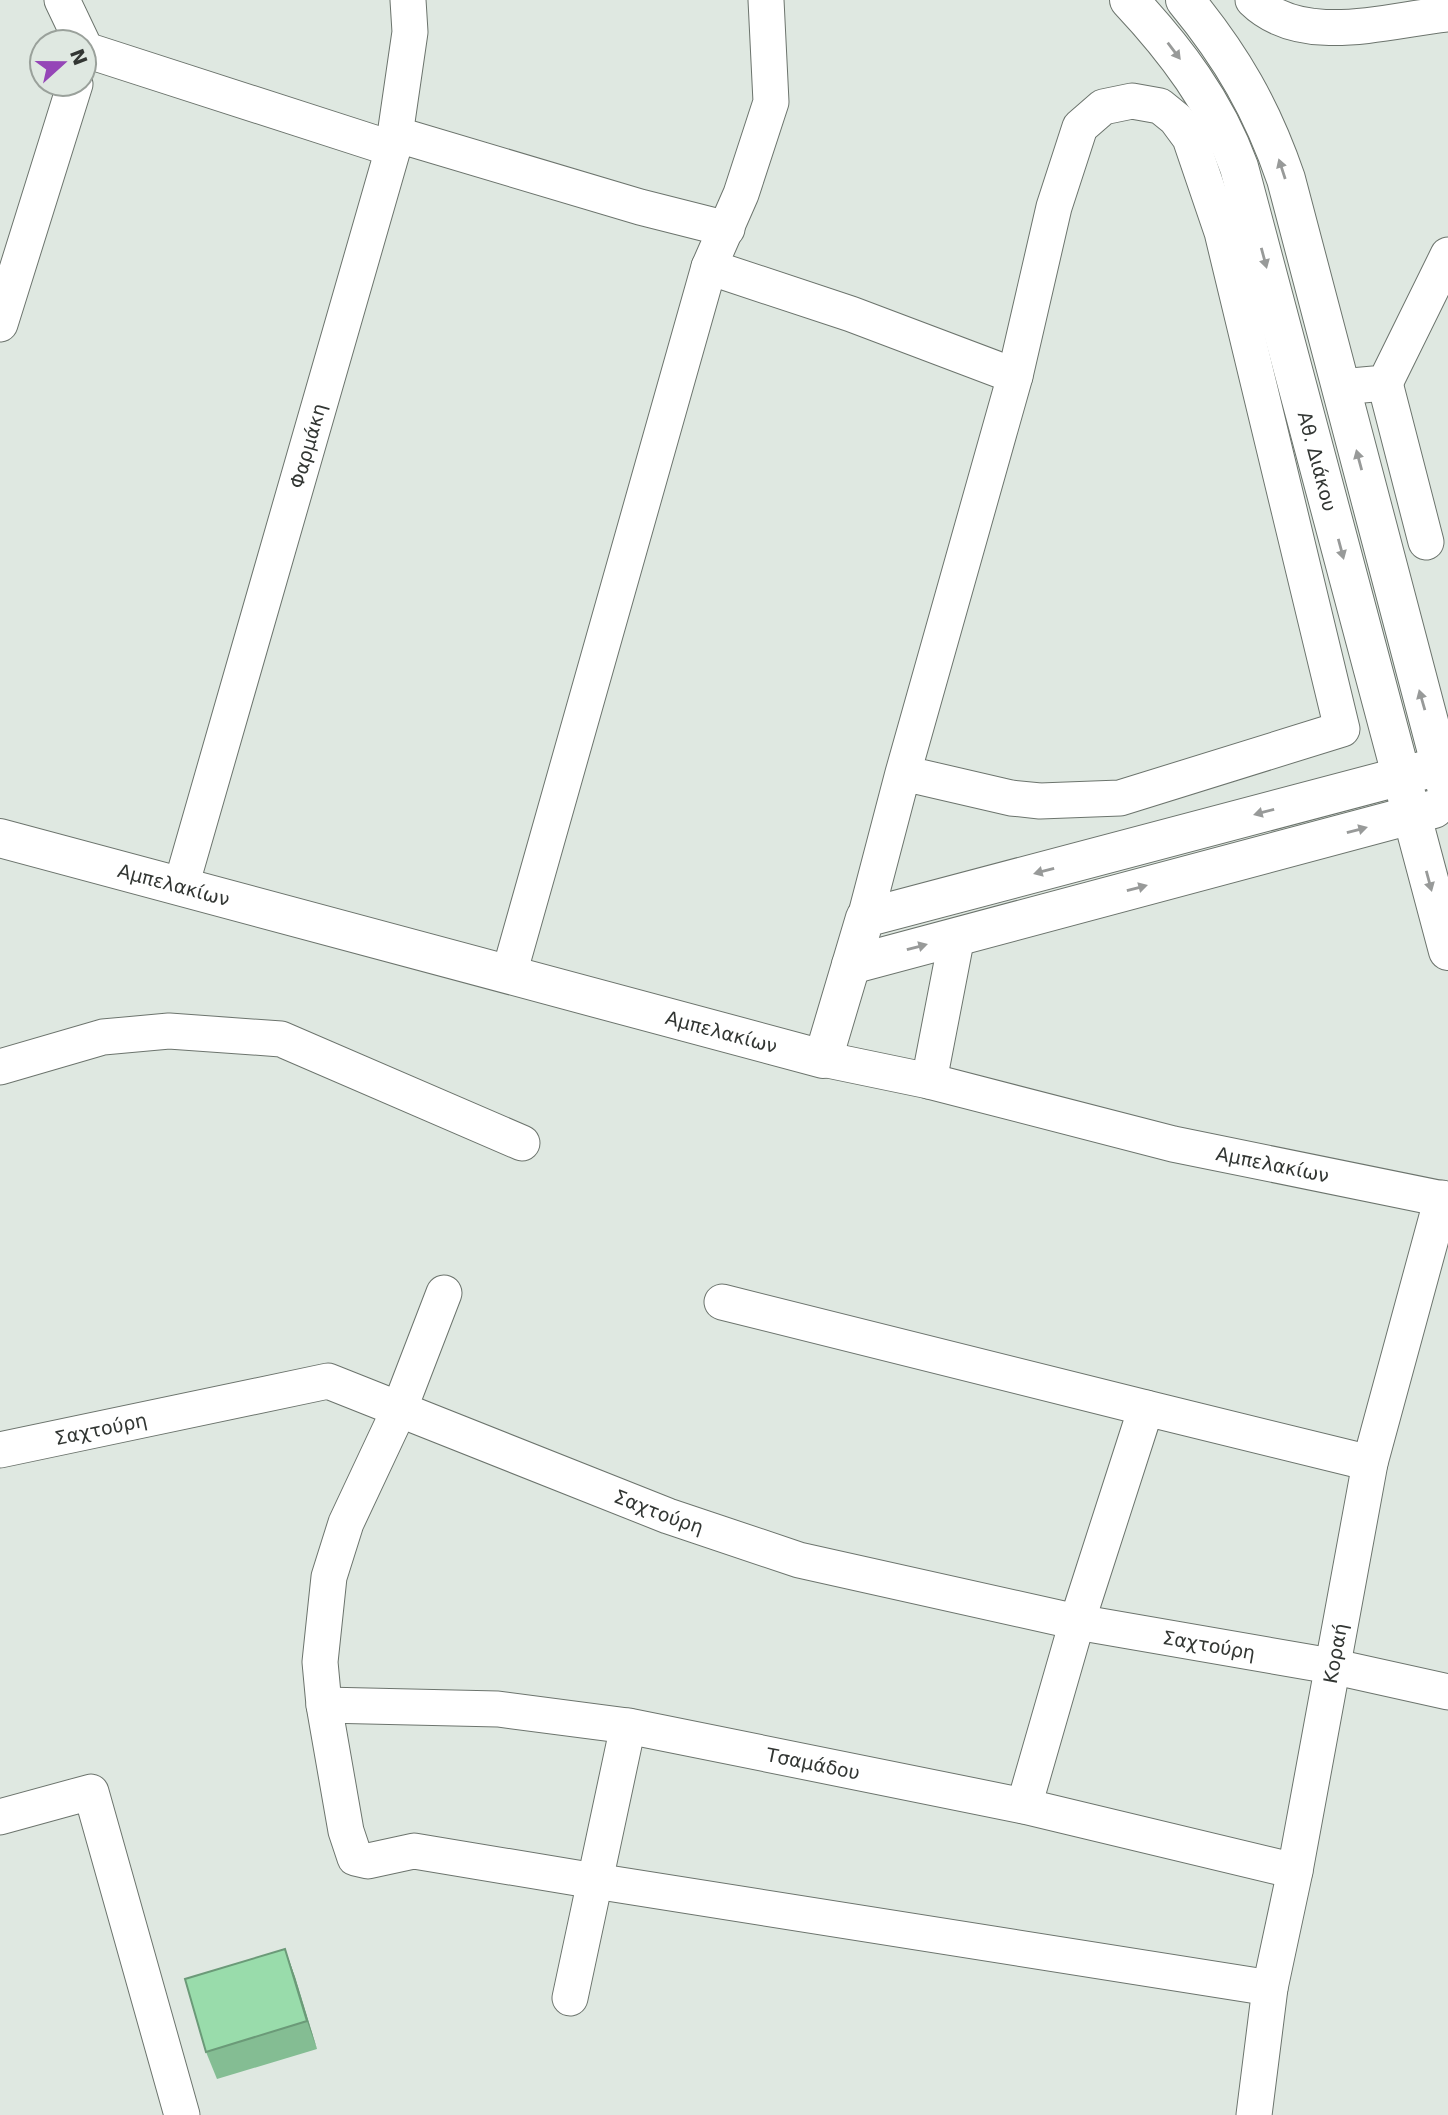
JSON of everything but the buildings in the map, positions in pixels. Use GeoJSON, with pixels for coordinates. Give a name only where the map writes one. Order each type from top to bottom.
{"type":"FeatureCollection","features":[{"type":"Feature","properties":{"kind":"street"},"geometry":{"type":"LineString","coordinates":[[62,0],[75,28]]}},
{"type":"Feature","properties":{"kind":"street","name":"Φαρμάκη"},"geometry":{"type":"LineString","coordinates":[[181,886],[394,142],[410,32],[408,0]]}},
{"type":"Feature","properties":{"kind":"street"},"geometry":{"type":"LineString","coordinates":[[509,974],[709,267],[727,229],[771,102],[766,0]]}},
{"type":"Feature","properties":{"kind":"street","name":"Αθ. Διάκου"},"geometry":{"type":"LineString","coordinates":[[1129,0],[1186,68],[1218,119],[1239,167],[1448,951]]}},
{"type":"Feature","properties":{"kind":"street","name":"Αθ. Διάκου"},"geometry":{"type":"LineString","coordinates":[[1185,0],[1220,44],[1269,128],[1286,179],[1445,774]]}},
{"type":"Feature","properties":{"kind":"street"},"geometry":{"type":"LineString","coordinates":[[1253,0],[1266,11],[1291,22],[1314,26],[1376,25],[1448,14]]}},
{"type":"Feature","properties":{"kind":"street"},"geometry":{"type":"LineString","coordinates":[[98,52],[394,142],[727,229]]}},
{"type":"Feature","properties":{"kind":"street"},"geometry":{"type":"LineString","coordinates":[[0,324],[14,229],[69,98]]}},
{"type":"Feature","properties":{"kind":"street"},"geometry":{"type":"LineString","coordinates":[[823,1059],[865,918],[903,772],[1015,376],[1054,207],[1080,127],[1103,107],[1117,102],[1145,101],[1160,106],[1176,119],[1189,138],[1222,232],[1342,729],[1120,798],[1053,801],[1011,798],[903,772]]}},
{"type":"Feature","properties":{"kind":"street"},"geometry":{"type":"LineString","coordinates":[[1383,550],[1437,541],[1385,383],[1448,255]]}},
{"type":"Feature","properties":{"kind":"street"},"geometry":{"type":"LineString","coordinates":[[709,267],[851,314],[1015,376]]}},
{"type":"Feature","properties":{"kind":"street"},"geometry":{"type":"LineString","coordinates":[[1340,387],[1385,383]]}},
{"type":"Feature","properties":{"kind":"street"},"geometry":{"type":"LineString","coordinates":[[865,918],[1401,776],[1445,774]]}},
{"type":"Feature","properties":{"kind":"street"},"geometry":{"type":"LineString","coordinates":[[851,965],[1448,805]]}},
{"type":"Feature","properties":{"kind":"street","name":"Αμπελακίων"},"geometry":{"type":"LineString","coordinates":[[0,838],[823,1059],[929,1081],[1173,1144],[1445,1199]]}},
{"type":"Feature","properties":{"kind":"street"},"geometry":{"type":"LineString","coordinates":[[929,1081],[957,936]]}},
{"type":"Feature","properties":{"kind":"street"},"geometry":{"type":"LineString","coordinates":[[0,1067],[103,1037],[169,1031],[281,1040],[522,1143]]}},
{"type":"Feature","properties":{"kind":"street","name":"Κοραή"},"geometry":{"type":"LineString","coordinates":[[1254,2115],[1270,1988],[1295,1871],[1370,1464],[1445,1199]]}},
{"type":"Feature","properties":{"kind":"street"},"geometry":{"type":"LineString","coordinates":[[444,1293],[399,1410],[346,1523],[329,1577],[320,1662],[324,1705],[346,1831],[355,1858],[368,1861],[414,1852],[1270,1988]]}},
{"type":"Feature","properties":{"kind":"street"},"geometry":{"type":"LineString","coordinates":[[722,1303],[1370,1464]]}},
{"type":"Feature","properties":{"kind":"street","name":"Σαχτούρη"},"geometry":{"type":"LineString","coordinates":[[0,1450],[327,1381],[668,1516],[799,1560],[1077,1622],[1331,1666],[1448,1692]]}},
{"type":"Feature","properties":{"kind":"street"},"geometry":{"type":"LineString","coordinates":[[1024,1806],[1077,1622],[1146,1408]]}},
{"type":"Feature","properties":{"kind":"street","name":"Τσαμάδου"},"geometry":{"type":"LineString","coordinates":[[324,1705],[498,1709],[628,1726],[1024,1806],[1295,1871]]}},
{"type":"Feature","properties":{"kind":"street"},"geometry":{"type":"LineString","coordinates":[[570,1998],[628,1726]]}},
{"type":"Feature","properties":{"kind":"street"},"geometry":{"type":"LineString","coordinates":[[0,1817],[91,1793],[182,2115]]}}]}
